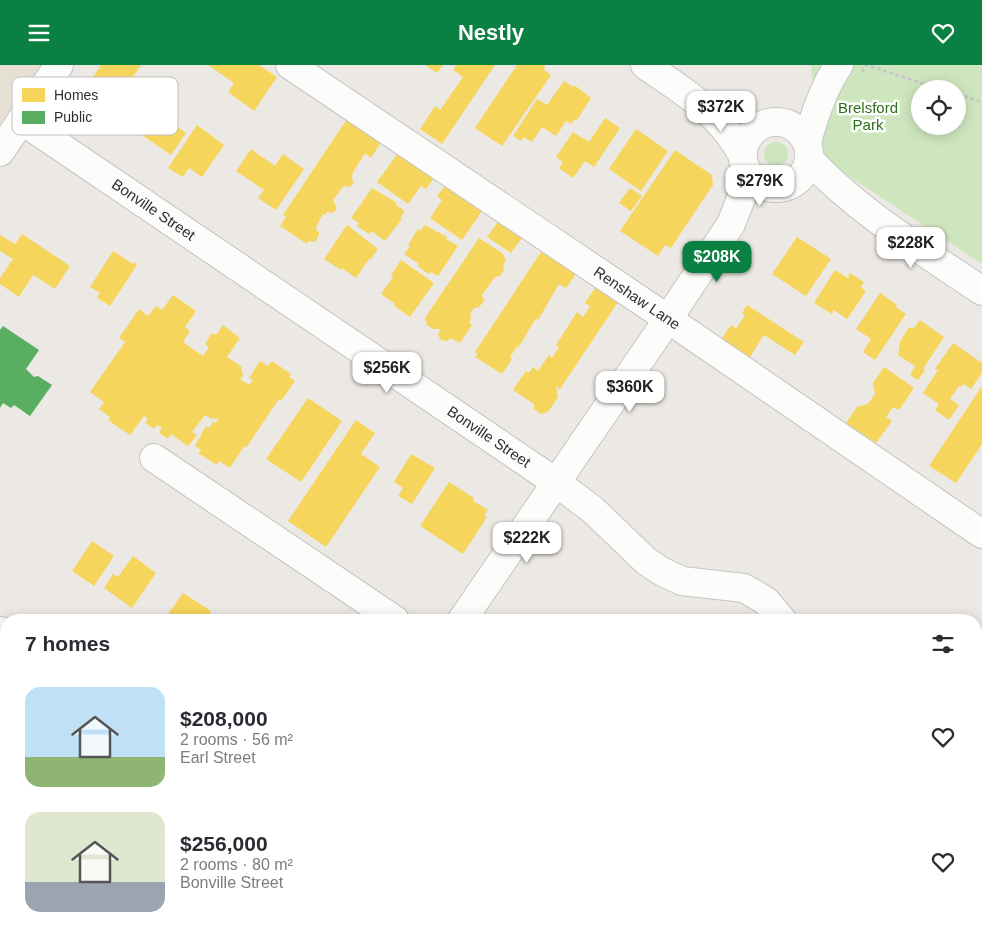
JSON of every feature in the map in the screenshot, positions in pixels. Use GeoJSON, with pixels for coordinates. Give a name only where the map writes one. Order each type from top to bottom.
{"type":"FeatureCollection","features":[{"type":"Feature","properties":{"kind":"street"},"geometry":{"type":"LineString","coordinates":[[51,77],[59,65]]}},
{"type":"Feature","properties":{"kind":"street","name":"Renshaw Lane"},"geometry":{"type":"LineString","coordinates":[[290,65],[668,319],[982,534]]}},
{"type":"Feature","properties":{"kind":"street"},"geometry":{"type":"LineString","coordinates":[[644,65],[697,101],[733,137],[746,165],[757,181],[765,186],[811,187],[864,211],[982,291]]}},
{"type":"Feature","properties":{"kind":"street"},"geometry":{"type":"LineString","coordinates":[[731,224],[746,165],[748,138],[796,107],[835,71]]}},
{"type":"Feature","properties":{"kind":"street"},"geometry":{"type":"LineString","coordinates":[[466,614],[557,483],[731,224],[759,199],[799,179],[805,170],[813,120],[835,71]]}},
{"type":"Feature","properties":{"kind":"street"},"geometry":{"type":"LineString","coordinates":[[697,101],[771,124],[796,129],[808,151],[864,211]]}},
{"type":"Feature","properties":{"kind":"street"},"geometry":{"type":"LineString","coordinates":[[0,152],[12,134]]}},
{"type":"Feature","properties":{"kind":"street","name":"Bonville Street"},"geometry":{"type":"LineString","coordinates":[[43,135],[557,483],[593,510],[646,561],[661,571],[682,581],[744,589],[766,601],[777,614]]}},
{"type":"Feature","properties":{"kind":"street"},"geometry":{"type":"LineString","coordinates":[[154,458],[386,614]]}},
{"type":"Feature","properties":{"kind":"path"},"geometry":{"type":"LineString","coordinates":[[866,65],[912,80]]}},
{"type":"Feature","properties":{"kind":"path"},"geometry":{"type":"LineString","coordinates":[[966,97],[982,102]]}},
{"type":"Feature","properties":{"kind":"shaded area"},"geometry":{"type":"Polygon","coordinates":[[[0,65],[59,65],[51,77],[12,77],[12,134],[0,152],[0,65]]]}},
{"type":"Feature","properties":{"kind":"green space","name":"Brelsford Park"},"geometry":{"type":"Polygon","coordinates":[[[811,65],[982,65],[982,264],[820,157],[811,65]]]}},
{"type":"Feature","properties":{"kind":"green space"},"geometry":{"type":"Polygon","coordinates":[[[776,142],[785,145],[788,154],[785,163],[776,166],[767,163],[764,154],[767,145],[776,142]]]}},
{"type":"Feature","properties":{"kind":"building: Homes"},"geometry":{"type":"Polygon","coordinates":[[[101,65],[141,65],[133,77],[93,77],[101,65]]]}},
{"type":"Feature","properties":{"kind":"building: Homes"},"geometry":{"type":"Polygon","coordinates":[[[208,65],[259,65],[277,77],[254,111],[228,92],[234,83],[208,65]]]}},
{"type":"Feature","properties":{"kind":"building: Homes"},"geometry":{"type":"Polygon","coordinates":[[[425,65],[443,65],[437,73],[425,65]]]}},
{"type":"Feature","properties":{"kind":"building: Homes"},"geometry":{"type":"Polygon","coordinates":[[[456,65],[495,65],[442,144],[420,129],[435,106],[440,110],[463,77],[453,70],[456,65]]]}},
{"type":"Feature","properties":{"kind":"building: Homes"},"geometry":{"type":"Polygon","coordinates":[[[517,65],[543,65],[545,66],[544,70],[551,75],[502,146],[475,128],[517,65]]]}},
{"type":"Feature","properties":{"kind":"building: Homes"},"geometry":{"type":"Polygon","coordinates":[[[564,81],[573,87],[574,85],[591,98],[577,120],[575,119],[571,124],[566,121],[556,136],[542,127],[532,142],[524,137],[521,141],[513,136],[537,99],[547,105],[564,81]]]}},
{"type":"Feature","properties":{"kind":"building: Homes"},"geometry":{"type":"Polygon","coordinates":[[[605,118],[620,128],[594,167],[585,161],[573,178],[559,168],[563,162],[556,157],[573,132],[589,142],[605,118]]]}},
{"type":"Feature","properties":{"kind":"building: Homes"},"geometry":{"type":"Polygon","coordinates":[[[347,119],[381,142],[371,158],[365,153],[352,174],[351,178],[354,182],[350,187],[345,186],[342,188],[333,200],[337,208],[333,213],[327,212],[325,215],[323,214],[316,227],[319,235],[315,242],[308,241],[307,244],[280,226],[286,217],[283,215],[347,119]]]}},
{"type":"Feature","properties":{"kind":"building: Homes"},"geometry":{"type":"Polygon","coordinates":[[[197,125],[224,145],[202,177],[189,168],[183,177],[168,168],[197,125]]]}},
{"type":"Feature","properties":{"kind":"building: Homes"},"geometry":{"type":"Polygon","coordinates":[[[178,127],[186,133],[171,155],[142,135],[178,135],[178,127]]]}},
{"type":"Feature","properties":{"kind":"building: Homes"},"geometry":{"type":"Polygon","coordinates":[[[636,129],[668,151],[641,191],[609,169],[636,129]]]}},
{"type":"Feature","properties":{"kind":"building: Homes"},"geometry":{"type":"Polygon","coordinates":[[[251,149],[275,166],[283,154],[304,169],[276,210],[258,198],[264,190],[236,171],[251,149]]]}},
{"type":"Feature","properties":{"kind":"building: Homes"},"geometry":{"type":"Polygon","coordinates":[[[675,150],[712,175],[713,185],[671,248],[665,245],[658,256],[620,231],[675,150]]]}},
{"type":"Feature","properties":{"kind":"building: Homes"},"geometry":{"type":"Polygon","coordinates":[[[398,153],[434,178],[426,189],[421,186],[408,204],[377,182],[398,153]]]}},
{"type":"Feature","properties":{"kind":"building: Homes"},"geometry":{"type":"Polygon","coordinates":[[[445,186],[482,211],[462,240],[430,218],[442,200],[437,196],[445,186]]]}},
{"type":"Feature","properties":{"kind":"building: Homes"},"geometry":{"type":"Polygon","coordinates":[[[372,188],[397,203],[396,205],[405,211],[400,218],[402,219],[385,241],[371,231],[369,234],[357,226],[359,223],[351,218],[372,188]]]}},
{"type":"Feature","properties":{"kind":"building: Homes"},"geometry":{"type":"Polygon","coordinates":[[[630,188],[642,196],[631,211],[619,203],[630,188]]]}},
{"type":"Feature","properties":{"kind":"building: Homes"},"geometry":{"type":"Polygon","coordinates":[[[500,219],[524,235],[511,253],[487,237],[500,219]]]}},
{"type":"Feature","properties":{"kind":"building: Homes"},"geometry":{"type":"Polygon","coordinates":[[[347,225],[378,249],[356,278],[324,259],[347,225]]]}},
{"type":"Feature","properties":{"kind":"building: Homes"},"geometry":{"type":"Polygon","coordinates":[[[425,225],[447,237],[446,239],[458,246],[438,276],[431,272],[429,274],[417,266],[419,264],[404,254],[418,229],[420,231],[425,225]]]}},
{"type":"Feature","properties":{"kind":"building: Homes"},"geometry":{"type":"Polygon","coordinates":[[[22,234],[70,266],[55,289],[33,275],[19,297],[0,284],[0,278],[13,259],[0,251],[0,235],[15,244],[22,234]]]}},
{"type":"Feature","properties":{"kind":"building: Homes"},"geometry":{"type":"Polygon","coordinates":[[[797,237],[831,259],[806,296],[772,274],[797,237]]]}},
{"type":"Feature","properties":{"kind":"building: Homes"},"geometry":{"type":"Polygon","coordinates":[[[479,238],[502,253],[506,260],[503,265],[504,270],[500,276],[495,277],[482,295],[484,301],[479,307],[474,308],[470,314],[471,319],[469,322],[472,325],[460,343],[451,338],[447,341],[441,340],[438,335],[440,329],[433,329],[427,325],[425,318],[479,238]]]}},
{"type":"Feature","properties":{"kind":"building: Homes"},"geometry":{"type":"Polygon","coordinates":[[[113,251],[137,265],[110,306],[97,298],[100,293],[90,287],[113,251]]]}},
{"type":"Feature","properties":{"kind":"building: Homes"},"geometry":{"type":"Polygon","coordinates":[[[541,252],[576,274],[566,288],[559,284],[538,320],[536,318],[519,347],[518,345],[510,357],[512,359],[502,374],[475,357],[478,354],[475,352],[541,252]]]}},
{"type":"Feature","properties":{"kind":"building: Homes"},"geometry":{"type":"Polygon","coordinates":[[[401,260],[434,283],[410,317],[381,294],[393,277],[391,275],[401,260]]]}},
{"type":"Feature","properties":{"kind":"building: Homes"},"geometry":{"type":"Polygon","coordinates":[[[835,270],[848,278],[850,273],[864,282],[861,287],[866,291],[847,319],[834,310],[832,314],[814,303],[835,270]]]}},
{"type":"Feature","properties":{"kind":"building: Homes"},"geometry":{"type":"Polygon","coordinates":[[[597,285],[620,299],[560,389],[556,386],[558,397],[548,412],[541,414],[534,409],[534,404],[513,390],[526,371],[529,373],[533,367],[538,371],[549,355],[552,358],[559,347],[556,345],[577,312],[583,317],[590,307],[599,313],[585,303],[597,285]]]}},
{"type":"Feature","properties":{"kind":"building: Homes"},"geometry":{"type":"Polygon","coordinates":[[[880,293],[906,314],[875,360],[863,352],[871,339],[856,329],[880,293]]]}},
{"type":"Feature","properties":{"kind":"building: Homes"},"geometry":{"type":"Polygon","coordinates":[[[173,295],[196,311],[185,327],[190,331],[183,342],[203,356],[209,347],[205,344],[212,333],[216,335],[223,325],[240,338],[227,357],[241,366],[243,376],[240,379],[249,385],[253,380],[249,378],[260,361],[268,366],[272,361],[291,374],[289,377],[295,381],[281,401],[279,399],[230,468],[219,461],[217,465],[198,453],[201,450],[195,446],[206,426],[209,428],[219,418],[212,419],[205,415],[192,432],[197,435],[188,446],[171,434],[168,439],[159,433],[162,428],[157,425],[154,429],[145,423],[148,419],[144,416],[130,435],[108,420],[110,417],[99,409],[104,402],[90,392],[125,342],[119,338],[139,309],[148,316],[156,306],[162,310],[173,295]]]}},
{"type":"Feature","properties":{"kind":"building: Homes"},"geometry":{"type":"Polygon","coordinates":[[[747,305],[804,342],[795,355],[764,335],[748,360],[720,341],[731,325],[736,329],[745,315],[742,313],[747,305]]]}},
{"type":"Feature","properties":{"kind":"building: Homes"},"geometry":{"type":"Polygon","coordinates":[[[920,320],[944,337],[918,380],[910,375],[915,366],[898,355],[900,342],[909,327],[913,329],[920,320]]]}},
{"type":"Feature","properties":{"kind":"building: Homes"},"geometry":{"type":"Polygon","coordinates":[[[953,343],[982,363],[982,373],[971,389],[964,384],[961,387],[959,386],[950,399],[959,405],[949,420],[935,410],[939,404],[923,393],[938,370],[935,369],[953,343]]]}},
{"type":"Feature","properties":{"kind":"building: Homes"},"geometry":{"type":"Polygon","coordinates":[[[884,367],[914,388],[899,410],[893,407],[886,417],[892,421],[876,443],[846,423],[857,407],[868,404],[875,394],[873,383],[884,367]]]}},
{"type":"Feature","properties":{"kind":"building: Homes"},"geometry":{"type":"Polygon","coordinates":[[[982,386],[982,444],[956,483],[929,466],[982,386]]]}},
{"type":"Feature","properties":{"kind":"building: Homes"},"geometry":{"type":"Polygon","coordinates":[[[308,398],[342,421],[301,482],[266,459],[308,398]]]}},
{"type":"Feature","properties":{"kind":"building: Homes"},"geometry":{"type":"Polygon","coordinates":[[[356,420],[375,433],[361,454],[380,467],[326,547],[288,521],[356,420]]]}},
{"type":"Feature","properties":{"kind":"building: Homes"},"geometry":{"type":"Polygon","coordinates":[[[411,454],[435,468],[412,504],[398,496],[403,488],[394,482],[411,454]]]}},
{"type":"Feature","properties":{"kind":"building: Homes"},"geometry":{"type":"Polygon","coordinates":[[[449,482],[474,498],[473,501],[488,510],[484,515],[487,517],[463,554],[420,526],[449,482]]]}},
{"type":"Feature","properties":{"kind":"building: Homes"},"geometry":{"type":"Polygon","coordinates":[[[92,541],[114,556],[94,586],[72,571],[92,541]]]}},
{"type":"Feature","properties":{"kind":"building: Homes"},"geometry":{"type":"Polygon","coordinates":[[[133,556],[156,573],[132,608],[104,588],[113,574],[118,577],[133,556]]]}},
{"type":"Feature","properties":{"kind":"building: Homes"},"geometry":{"type":"Polygon","coordinates":[[[183,593],[211,611],[209,614],[168,614],[183,593]]]}},
{"type":"Feature","properties":{"kind":"building: Public"},"geometry":{"type":"Polygon","coordinates":[[[3,326],[39,350],[26,369],[34,377],[38,376],[52,385],[30,416],[14,405],[11,408],[3,403],[0,408],[0,330],[3,326]]]}}]}
